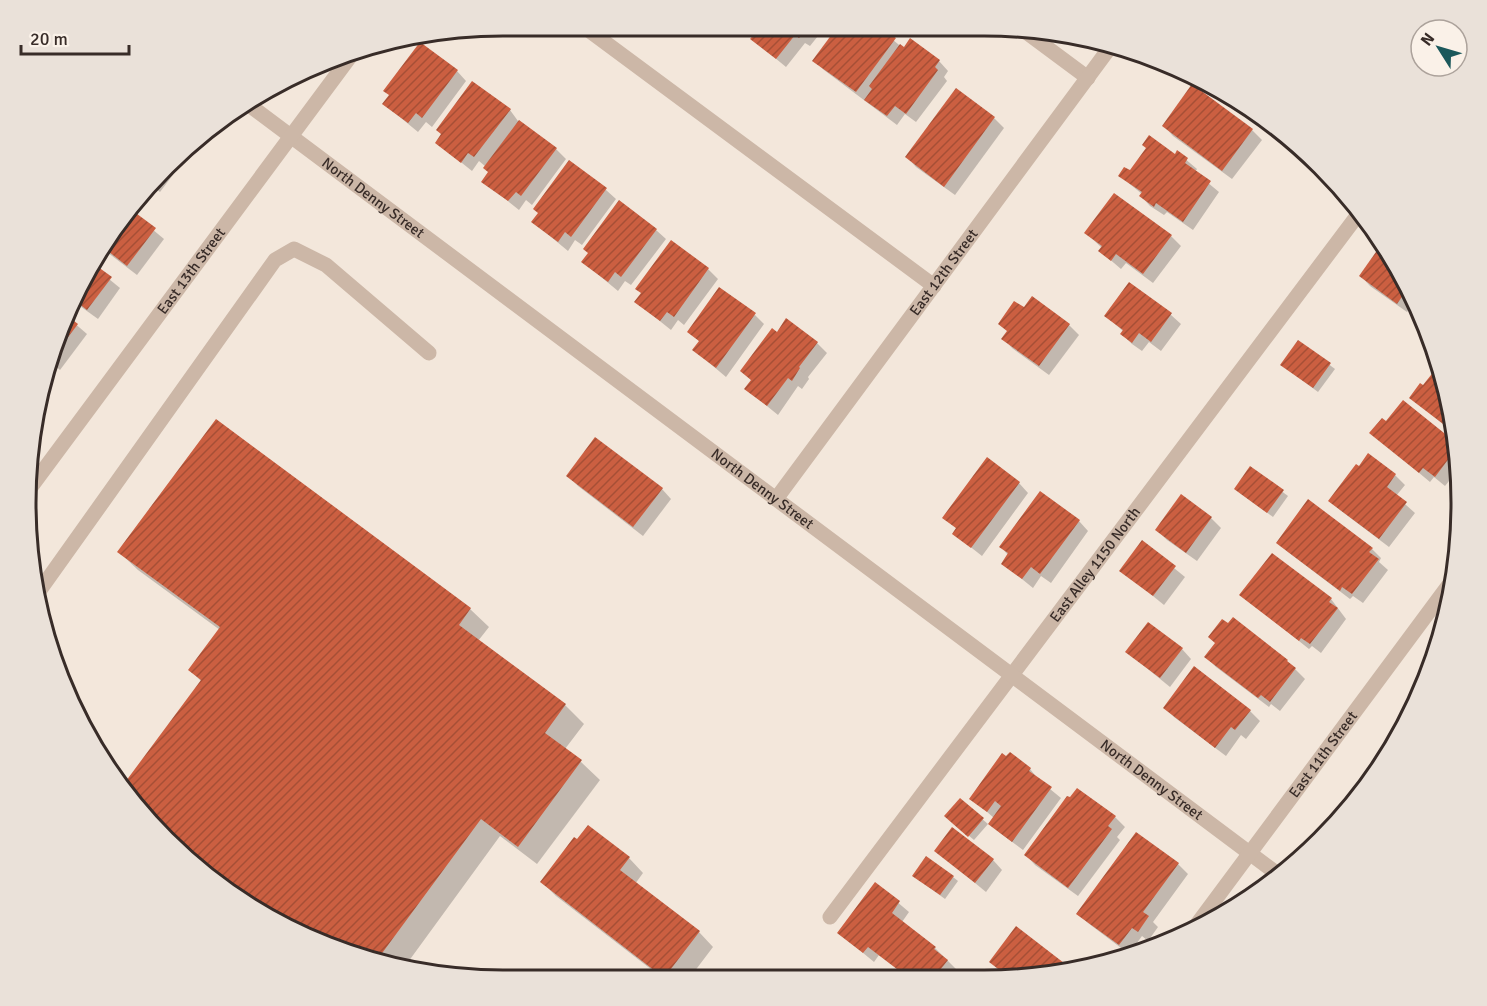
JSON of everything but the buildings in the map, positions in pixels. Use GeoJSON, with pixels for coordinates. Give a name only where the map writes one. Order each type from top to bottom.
{"type":"FeatureCollection","features":[{"type":"Feature","properties":{"kind":"street"},"geometry":{"type":"LineString","coordinates":[[596,36],[934,286]]}},
{"type":"Feature","properties":{"kind":"street"},"geometry":{"type":"LineString","coordinates":[[1036,39],[1088,78]]}},
{"type":"Feature","properties":{"kind":"street","name":"East 12th Street"},"geometry":{"type":"LineString","coordinates":[[776,499],[1106,52]]}},
{"type":"Feature","properties":{"kind":"street","name":"East 13th Street"},"geometry":{"type":"LineString","coordinates":[[37,479],[344,64]]}},
{"type":"Feature","properties":{"kind":"street","name":"North Denny Street"},"geometry":{"type":"LineString","coordinates":[[254,109],[1272,870]]}},
{"type":"Feature","properties":{"kind":"street","name":"East Alley 1150 North"},"geometry":{"type":"LineString","coordinates":[[830,917],[1354,220]]}},
{"type":"Feature","properties":{"kind":"street"},"geometry":{"type":"LineString","coordinates":[[44,585],[275,260],[294,249],[326,265],[429,354]]}},
{"type":"Feature","properties":{"kind":"street","name":"East 11th Street"},"geometry":{"type":"LineString","coordinates":[[1204,915],[1442,594]]}}]}
